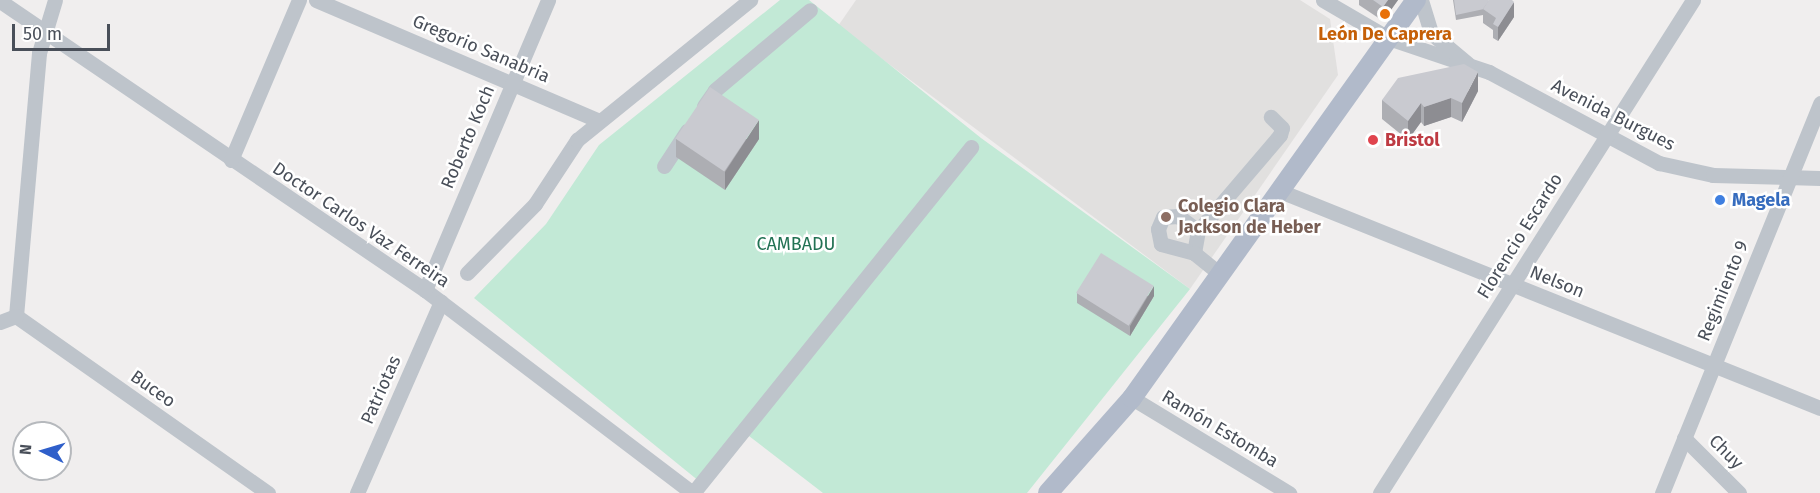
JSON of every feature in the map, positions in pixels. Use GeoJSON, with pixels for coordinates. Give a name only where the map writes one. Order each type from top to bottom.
{"type":"FeatureCollection","features":[{"type":"Feature","properties":{"kind":"main road"},"geometry":{"type":"LineString","coordinates":[[1048,493],[1132,398],[1416,0]]}},
{"type":"Feature","properties":{"kind":"street"},"geometry":{"type":"LineString","coordinates":[[0,322],[16,316],[44,30],[55,0]]}},
{"type":"Feature","properties":{"kind":"street"},"geometry":{"type":"LineString","coordinates":[[231,160],[299,0]]}},
{"type":"Feature","properties":{"kind":"street","name":"Gregorio Sanabria"},"geometry":{"type":"LineString","coordinates":[[316,0],[598,120]]}},
{"type":"Feature","properties":{"kind":"street","name":"Roberto Koch"},"geometry":{"type":"LineString","coordinates":[[425,290],[548,0]]}},
{"type":"Feature","properties":{"kind":"street"},"geometry":{"type":"LineString","coordinates":[[467,273],[513,230],[568,150],[598,120],[698,47],[750,0]]}},
{"type":"Feature","properties":{"kind":"street","name":"Avenida Burgues"},"geometry":{"type":"LineString","coordinates":[[1323,0],[1388,38],[1468,64],[1606,136],[1694,173],[1820,178]]}},
{"type":"Feature","properties":{"kind":"street","name":"Avenida Burgues"},"geometry":{"type":"LineString","coordinates":[[1421,0],[1431,33],[1468,64]]}},
{"type":"Feature","properties":{"kind":"street","name":"Florencio Escardo"},"geometry":{"type":"LineString","coordinates":[[1380,493],[1693,0]]}},
{"type":"Feature","properties":{"kind":"street","name":"Doctor Carlos Vaz Ferreira"},"geometry":{"type":"LineString","coordinates":[[0,1],[425,290],[673,488],[692,493]]}},
{"type":"Feature","properties":{"kind":"street"},"geometry":{"type":"LineString","coordinates":[[664,166],[715,90],[810,9]]}},
{"type":"Feature","properties":{"kind":"street","name":"Regimiento 9"},"geometry":{"type":"LineString","coordinates":[[1662,493],[1820,103]]}},
{"type":"Feature","properties":{"kind":"street"},"geometry":{"type":"LineString","coordinates":[[1194,253],[1198,231],[1280,135],[1282,128],[1271,117]]}},
{"type":"Feature","properties":{"kind":"street"},"geometry":{"type":"LineString","coordinates":[[692,493],[971,147]]}},
{"type":"Feature","properties":{"kind":"street","name":"Nelson"},"geometry":{"type":"LineString","coordinates":[[1280,191],[1820,408]]}},
{"type":"Feature","properties":{"kind":"street"},"geometry":{"type":"LineString","coordinates":[[1198,231],[1178,216],[1163,217],[1158,230],[1161,243],[1194,253],[1220,274]]}},
{"type":"Feature","properties":{"kind":"street","name":"Patriotas"},"geometry":{"type":"LineString","coordinates":[[357,493],[441,302]]}},
{"type":"Feature","properties":{"kind":"street","name":"Buceo"},"geometry":{"type":"LineString","coordinates":[[16,316],[268,493]]}},
{"type":"Feature","properties":{"kind":"street","name":"Ramón Estomba"},"geometry":{"type":"LineString","coordinates":[[1132,398],[1289,493]]}},
{"type":"Feature","properties":{"kind":"street","name":"Chuy"},"geometry":{"type":"LineString","coordinates":[[1684,438],[1739,493]]}},
{"type":"Feature","properties":{"kind":"shaded area","name":"Colegio Clara Jackson de Heber"},"geometry":{"type":"Polygon","coordinates":[[[856,0],[1300,0],[1330,19],[1338,75],[1190,289],[838,26],[856,0]]]}},
{"type":"Feature","properties":{"kind":"green space","name":"CAMBADU"},"geometry":{"type":"Polygon","coordinates":[[[780,0],[809,0],[981,138],[1190,289],[1027,493],[823,493],[749,436],[705,486],[474,298],[546,224],[599,145],[780,0]]]}},
{"type":"Feature","properties":{"kind":"building"},"geometry":{"type":"Polygon","coordinates":[[[1373,0],[1388,0],[1383,7],[1373,0]]]}},
{"type":"Feature","properties":{"kind":"building"},"geometry":{"type":"Polygon","coordinates":[[[1454,0],[1489,1],[1484,9],[1456,15],[1454,0]]]}},
{"type":"Feature","properties":{"kind":"building"},"geometry":{"type":"Polygon","coordinates":[[[1489,0],[1512,0],[1514,2],[1498,27],[1493,24],[1496,18],[1483,9],[1489,0]]]}},
{"type":"Feature","properties":{"kind":"building"},"geometry":{"type":"Polygon","coordinates":[[[1464,64],[1478,72],[1462,103],[1451,98],[1424,107],[1421,103],[1408,121],[1382,100],[1398,78],[1464,64]]]}},
{"type":"Feature","properties":{"kind":"building"},"geometry":{"type":"Polygon","coordinates":[[[710,87],[759,120],[724,171],[675,138],[710,87]]]}},
{"type":"Feature","properties":{"kind":"building"},"geometry":{"type":"Polygon","coordinates":[[[1101,253],[1154,286],[1129,326],[1076,293],[1101,253]]]}},
{"type":"Feature","properties":{"kind":"place","name":"León De Caprera"},"geometry":{"type":"Point","coordinates":[1385,14]}},
{"type":"Feature","properties":{"kind":"place","name":"Bristol"},"geometry":{"type":"Point","coordinates":[1373,140]}},
{"type":"Feature","properties":{"kind":"place","name":"Magela"},"geometry":{"type":"Point","coordinates":[1720,200]}},
{"type":"Feature","properties":{"kind":"place","name":"Colegio Clara Jackson de Heber"},"geometry":{"type":"Point","coordinates":[1166,217]}}]}
